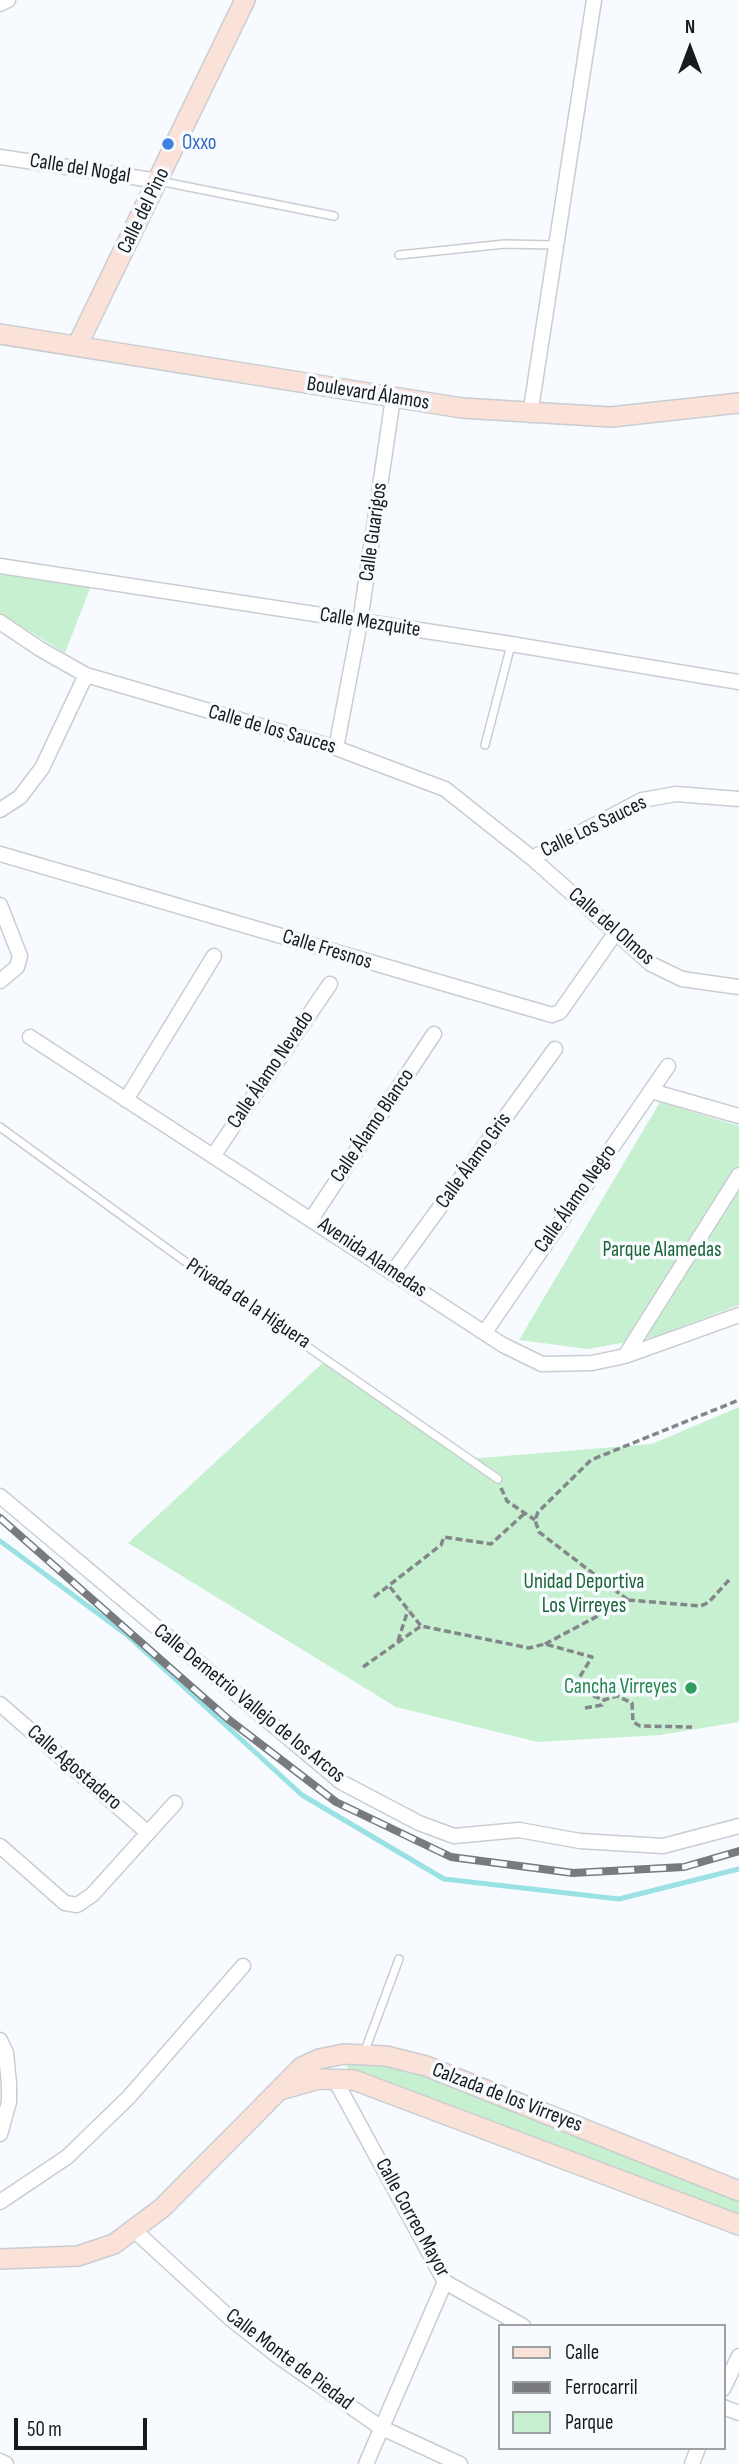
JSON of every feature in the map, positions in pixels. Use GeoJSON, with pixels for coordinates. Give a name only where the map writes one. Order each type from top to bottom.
{"type":"FeatureCollection","features":[{"type":"Feature","properties":{"kind":"street"},"geometry":{"type":"LineString","coordinates":[[0,4],[8,0]]}},
{"type":"Feature","properties":{"kind":"street","name":"Calle del Pino"},"geometry":{"type":"LineString","coordinates":[[78,346],[245,0]]}},
{"type":"Feature","properties":{"kind":"street"},"geometry":{"type":"LineString","coordinates":[[530,415],[594,0]]}},
{"type":"Feature","properties":{"kind":"street","name":"Calle del Nogal"},"geometry":{"type":"LineString","coordinates":[[0,157],[159,181]]}},
{"type":"Feature","properties":{"kind":"street","name":"Boulevard Álamos"},"geometry":{"type":"LineString","coordinates":[[0,334],[394,398],[530,415],[611,417],[739,403]]}},
{"type":"Feature","properties":{"kind":"street","name":"Calle Guarigos"},"geometry":{"type":"LineString","coordinates":[[336,748],[360,622],[394,398]]}},
{"type":"Feature","properties":{"kind":"street","name":"Calle Mezquite"},"geometry":{"type":"LineString","coordinates":[[0,566],[511,644],[739,682]]}},
{"type":"Feature","properties":{"kind":"street","name":"Calle de los Sauces"},"geometry":{"type":"LineString","coordinates":[[0,622],[86,675],[336,748],[445,789],[532,858]]}},
{"type":"Feature","properties":{"kind":"street"},"geometry":{"type":"LineString","coordinates":[[0,810],[20,797],[41,768],[86,675]]}},
{"type":"Feature","properties":{"kind":"street","name":"Calle Los Sauces"},"geometry":{"type":"LineString","coordinates":[[532,858],[642,800],[676,794],[739,799]]}},
{"type":"Feature","properties":{"kind":"street","name":"Calle Fresnos"},"geometry":{"type":"LineString","coordinates":[[0,854],[552,1015],[560,1012],[616,932]]}},
{"type":"Feature","properties":{"kind":"street","name":"Calle del Olmos"},"geometry":{"type":"LineString","coordinates":[[532,858],[667,974],[739,987]]}},
{"type":"Feature","properties":{"kind":"street"},"geometry":{"type":"LineString","coordinates":[[0,905],[20,956],[18,967],[0,981]]}},
{"type":"Feature","properties":{"kind":"street"},"geometry":{"type":"LineString","coordinates":[[126,1100],[214,956]]}},
{"type":"Feature","properties":{"kind":"street","name":"Calle Álamo Nevado"},"geometry":{"type":"LineString","coordinates":[[213,1156],[330,984]]}},
{"type":"Feature","properties":{"kind":"street","name":"Calle Álamo Blanco"},"geometry":{"type":"LineString","coordinates":[[312,1218],[434,1034]]}},
{"type":"Feature","properties":{"kind":"street","name":"Avenida Alamedas"},"geometry":{"type":"LineString","coordinates":[[30,1037],[521,1355],[542,1364],[592,1363],[625,1356],[739,1315]]}},
{"type":"Feature","properties":{"kind":"street","name":"Calle Álamo Gris"},"geometry":{"type":"LineString","coordinates":[[393,1273],[555,1049]]}},
{"type":"Feature","properties":{"kind":"street","name":"Calle Álamo Negro"},"geometry":{"type":"LineString","coordinates":[[485,1332],[667,1066]]}},
{"type":"Feature","properties":{"kind":"street"},"geometry":{"type":"LineString","coordinates":[[651,1091],[739,1116]]}},
{"type":"Feature","properties":{"kind":"street"},"geometry":{"type":"LineString","coordinates":[[625,1356],[739,1175]]}},
{"type":"Feature","properties":{"kind":"street","name":"Calle Demetrio Vallejo de los Arcos"},"geometry":{"type":"LineString","coordinates":[[0,1496],[341,1782],[419,1823],[454,1836],[519,1830],[580,1841],[663,1846],[739,1826]]}},
{"type":"Feature","properties":{"kind":"street","name":"Calle Agostadero"},"geometry":{"type":"LineString","coordinates":[[0,1704],[148,1833]]}},
{"type":"Feature","properties":{"kind":"street"},"geometry":{"type":"LineString","coordinates":[[0,1846],[65,1903],[84,1902],[175,1803]]}},
{"type":"Feature","properties":{"kind":"street"},"geometry":{"type":"LineString","coordinates":[[0,2202],[67,2157],[120,2106],[243,1966]]}},
{"type":"Feature","properties":{"kind":"street"},"geometry":{"type":"LineString","coordinates":[[0,2040],[6,2053],[9,2084],[9,2102],[0,2134]]}},
{"type":"Feature","properties":{"kind":"street","name":"Calzada de los Virreyes"},"geometry":{"type":"LineString","coordinates":[[0,2259],[78,2256],[114,2244],[135,2231],[162,2208],[302,2067],[319,2059],[363,2053],[426,2066],[739,2191]]}},
{"type":"Feature","properties":{"kind":"street","name":"Calzada de los Virreyes"},"geometry":{"type":"LineString","coordinates":[[276,2091],[334,2078],[354,2080],[739,2225]]}},
{"type":"Feature","properties":{"kind":"street","name":"Calle Correo Mayor"},"geometry":{"type":"LineString","coordinates":[[334,2078],[445,2282],[519,2324]]}},
{"type":"Feature","properties":{"kind":"street","name":"Calle Monte de Piedad"},"geometry":{"type":"LineString","coordinates":[[135,2231],[230,2319],[380,2427],[460,2464]]}},
{"type":"Feature","properties":{"kind":"street"},"geometry":{"type":"LineString","coordinates":[[366,2464],[445,2282]]}},
{"type":"Feature","properties":{"kind":"street"},"geometry":{"type":"LineString","coordinates":[[725,2385],[739,2356]]}},
{"type":"Feature","properties":{"kind":"street"},"geometry":{"type":"LineString","coordinates":[[0,2461],[6,2464]]}},
{"type":"Feature","properties":{"kind":"lane"},"geometry":{"type":"LineString","coordinates":[[159,181],[334,216]]}},
{"type":"Feature","properties":{"kind":"lane"},"geometry":{"type":"LineString","coordinates":[[398,255],[512,243],[556,246]]}},
{"type":"Feature","properties":{"kind":"lane"},"geometry":{"type":"LineString","coordinates":[[485,745],[511,644]]}},
{"type":"Feature","properties":{"kind":"lane","name":"Privada de la Higuera"},"geometry":{"type":"LineString","coordinates":[[0,1127],[194,1268],[498,1479]]}},
{"type":"Feature","properties":{"kind":"lane"},"geometry":{"type":"LineString","coordinates":[[363,2053],[399,1959]]}},
{"type":"Feature","properties":{"kind":"path"},"geometry":{"type":"LineString","coordinates":[[535,1520],[546,1503],[591,1460],[739,1400]]}},
{"type":"Feature","properties":{"kind":"path"},"geometry":{"type":"LineString","coordinates":[[498,1479],[507,1501],[535,1520],[539,1532],[628,1600]]}},
{"type":"Feature","properties":{"kind":"path"},"geometry":{"type":"LineString","coordinates":[[374,1597],[441,1545],[444,1537],[491,1544],[525,1513]]}},
{"type":"Feature","properties":{"kind":"path"},"geometry":{"type":"LineString","coordinates":[[390,1587],[421,1626],[529,1648],[545,1644],[628,1600],[701,1606],[709,1602],[729,1580]]}},
{"type":"Feature","properties":{"kind":"path"},"geometry":{"type":"LineString","coordinates":[[397,1643],[408,1610]]}},
{"type":"Feature","properties":{"kind":"path"},"geometry":{"type":"LineString","coordinates":[[363,1667],[421,1626]]}},
{"type":"Feature","properties":{"kind":"path"},"geometry":{"type":"LineString","coordinates":[[545,1644],[592,1657],[573,1688],[604,1700],[617,1696],[632,1703],[633,1722],[640,1726],[692,1727]]}},
{"type":"Feature","properties":{"kind":"path"},"geometry":{"type":"LineString","coordinates":[[585,1709],[602,1705],[604,1700]]}},
{"type":"Feature","properties":{"kind":"green space"},"geometry":{"type":"Polygon","coordinates":[[[0,571],[92,583],[65,653],[0,613],[0,571]]]}},
{"type":"Feature","properties":{"kind":"green space","name":"Parque Alamedas"},"geometry":{"type":"Polygon","coordinates":[[[660,1102],[739,1126],[739,1305],[654,1337],[588,1349],[519,1340],[660,1102]]]}},
{"type":"Feature","properties":{"kind":"green space","name":"Unidad Deportiva Los Virreyes"},"geometry":{"type":"Polygon","coordinates":[[[329,1357],[468,1459],[652,1444],[739,1407],[739,1722],[660,1735],[538,1742],[396,1707],[128,1543],[329,1357]]]}},
{"type":"Feature","properties":{"kind":"green space"},"geometry":{"type":"Polygon","coordinates":[[[380,2058],[739,2193],[739,2227],[351,2084],[346,2060],[380,2058]]]}},
{"type":"Feature","properties":{"kind":"waterway"},"geometry":{"type":"LineString","coordinates":[[0,1541],[127,1635],[302,1795],[444,1879],[619,1899],[739,1869]]}},
{"type":"Feature","properties":{"kind":"railway"},"geometry":{"type":"LineString","coordinates":[[0,1518],[228,1719],[336,1802],[451,1857],[573,1873],[684,1867],[739,1851]]}},
{"type":"Feature","properties":{"kind":"place","name":"Oxxo"},"geometry":{"type":"Point","coordinates":[168,144]}},
{"type":"Feature","properties":{"kind":"place","name":"Cancha Virreyes"},"geometry":{"type":"Point","coordinates":[691,1688]}}]}
